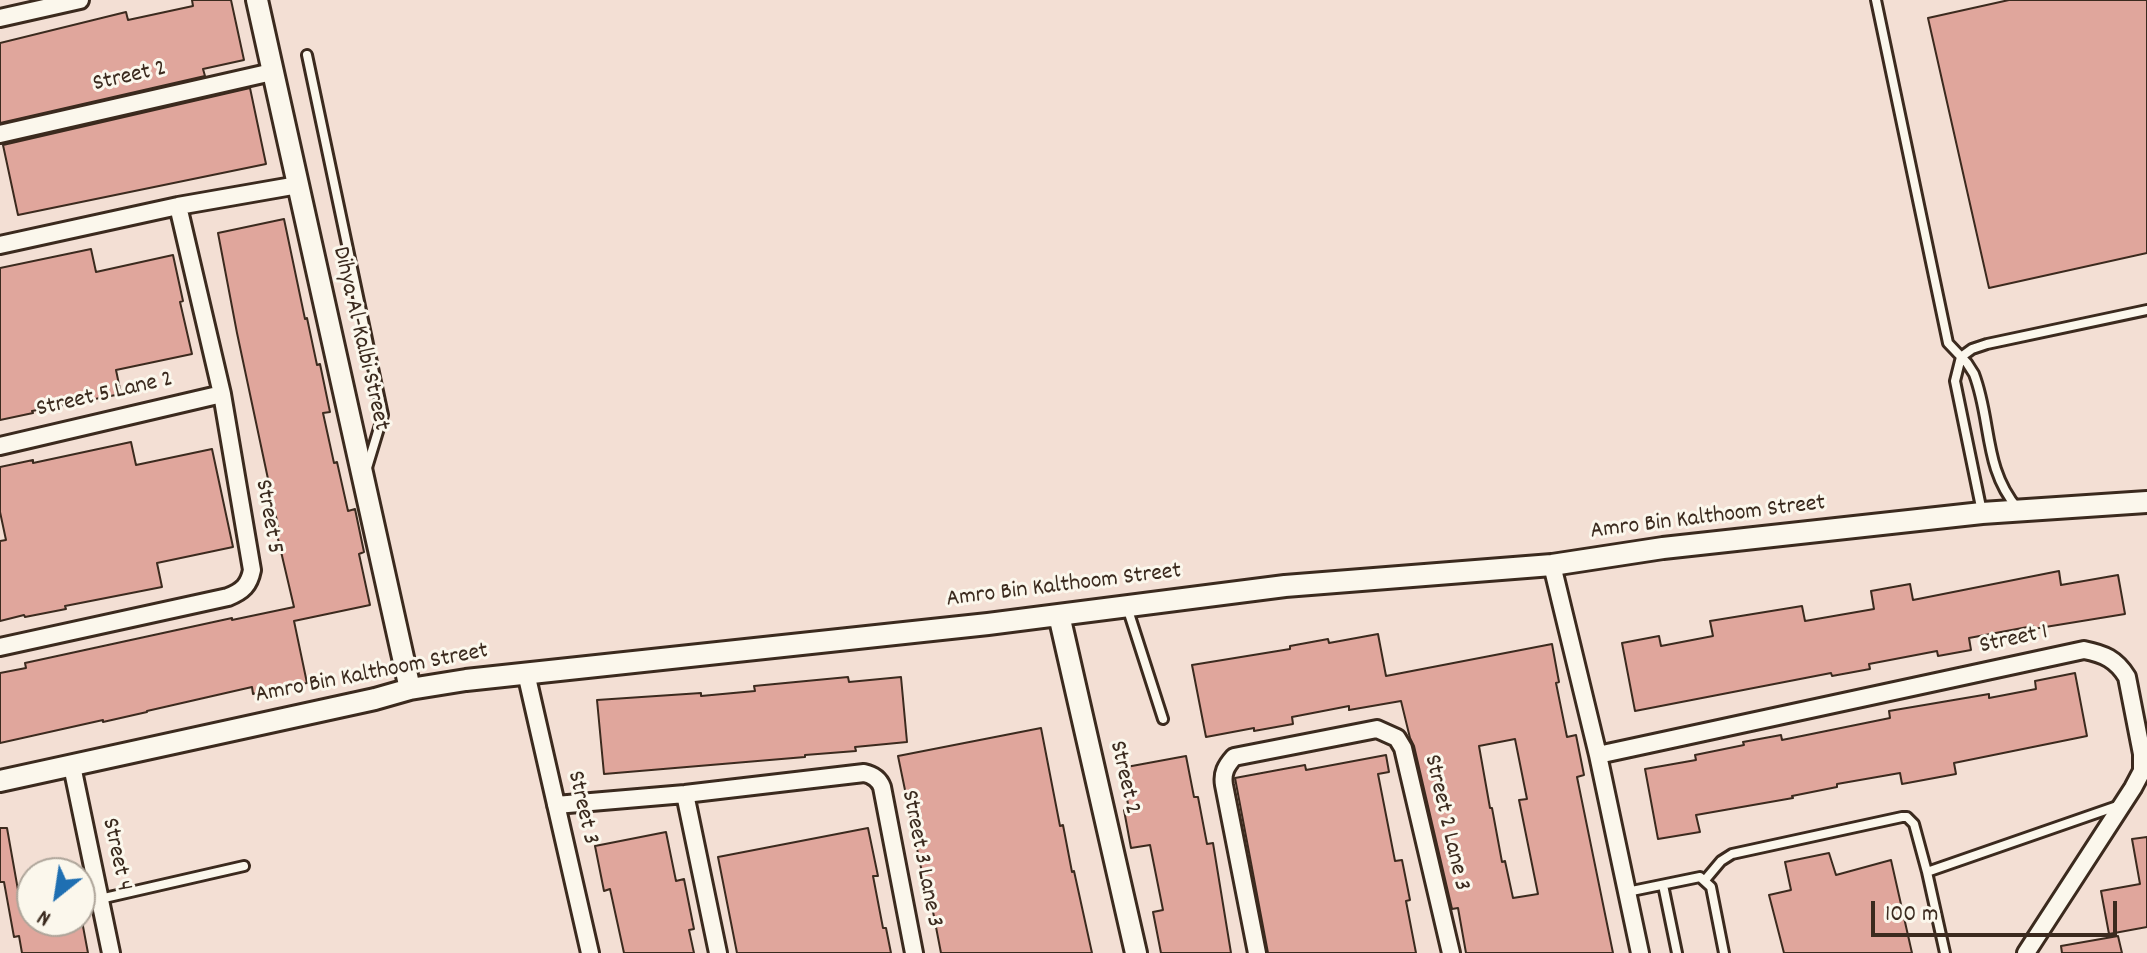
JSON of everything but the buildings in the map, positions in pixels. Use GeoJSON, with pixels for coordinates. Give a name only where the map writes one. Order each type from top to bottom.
{"type":"FeatureCollection","features":[{"type":"Feature","properties":{"kind":"street"},"geometry":{"type":"LineString","coordinates":[[0,18],[80,0]]}},
{"type":"Feature","properties":{"kind":"street","name":"Dihya Al-Kalbi Street"},"geometry":{"type":"LineString","coordinates":[[257,0],[410,689]]}},
{"type":"Feature","properties":{"kind":"street","name":"Street 2"},"geometry":{"type":"LineString","coordinates":[[0,134],[272,72]]}},
{"type":"Feature","properties":{"kind":"street"},"geometry":{"type":"LineString","coordinates":[[0,245],[178,206],[298,185]]}},
{"type":"Feature","properties":{"kind":"street","name":"Street 5"},"geometry":{"type":"LineString","coordinates":[[0,647],[228,597],[246,587],[250,580],[252,570],[222,394],[178,206]]}},
{"type":"Feature","properties":{"kind":"street","name":"Street 5 Lane 2"},"geometry":{"type":"LineString","coordinates":[[0,446],[222,394]]}},
{"type":"Feature","properties":{"kind":"street","name":"Amro Bin Kalthoom Street"},"geometry":{"type":"LineString","coordinates":[[0,781],[410,689],[466,680],[1059,615],[1285,586],[1552,565],[1663,548],[2019,509],[2146,504]]}},
{"type":"Feature","properties":{"kind":"street"},"geometry":{"type":"LineString","coordinates":[[1552,565],[1598,755],[1640,953]]}},
{"type":"Feature","properties":{"kind":"street","name":"Street 2"},"geometry":{"type":"LineString","coordinates":[[1059,615],[1136,953]]}},
{"type":"Feature","properties":{"kind":"street","name":"Street 1"},"geometry":{"type":"LineString","coordinates":[[1598,755],[2084,650],[2109,657],[2127,677],[2142,754],[2142,771],[2026,953]]}},
{"type":"Feature","properties":{"kind":"street","name":"Street 3"},"geometry":{"type":"LineString","coordinates":[[526,673],[590,953]]}},
{"type":"Feature","properties":{"kind":"street","name":"Street 2 Lane 3"},"geometry":{"type":"LineString","coordinates":[[1257,953],[1224,785],[1223,775],[1228,764],[1234,757],[1377,729],[1397,738],[1403,748],[1451,953]]}},
{"type":"Feature","properties":{"kind":"street","name":"Street 4"},"geometry":{"type":"LineString","coordinates":[[72,766],[111,953]]}},
{"type":"Feature","properties":{"kind":"street","name":"Street 3 Lane 3"},"geometry":{"type":"LineString","coordinates":[[556,805],[864,773],[876,778],[882,787],[914,953]]}},
{"type":"Feature","properties":{"kind":"street"},"geometry":{"type":"LineString","coordinates":[[685,794],[718,953]]}},
{"type":"Feature","properties":{"kind":"lane"},"geometry":{"type":"LineString","coordinates":[[1876,0],[1948,343],[1976,379],[1996,473],[2019,509]]}},
{"type":"Feature","properties":{"kind":"lane"},"geometry":{"type":"LineString","coordinates":[[307,55],[383,415],[364,480]]}},
{"type":"Feature","properties":{"kind":"lane"},"geometry":{"type":"LineString","coordinates":[[1982,513],[1955,381],[1961,357],[1987,344],[2147,310]]}},
{"type":"Feature","properties":{"kind":"lane"},"geometry":{"type":"LineString","coordinates":[[1127,606],[1163,719]]}},
{"type":"Feature","properties":{"kind":"lane"},"geometry":{"type":"LineString","coordinates":[[1927,872],[2122,805]]}},
{"type":"Feature","properties":{"kind":"lane"},"geometry":{"type":"LineString","coordinates":[[1705,880],[1721,861],[1732,854],[1907,817],[1914,824],[1945,953]]}},
{"type":"Feature","properties":{"kind":"lane"},"geometry":{"type":"LineString","coordinates":[[99,899],[244,866]]}},
{"type":"Feature","properties":{"kind":"lane"},"geometry":{"type":"LineString","coordinates":[[1627,892],[1700,877],[1705,880],[1711,887],[1724,953]]}},
{"type":"Feature","properties":{"kind":"lane"},"geometry":{"type":"LineString","coordinates":[[1663,885],[1677,953]]}}]}
